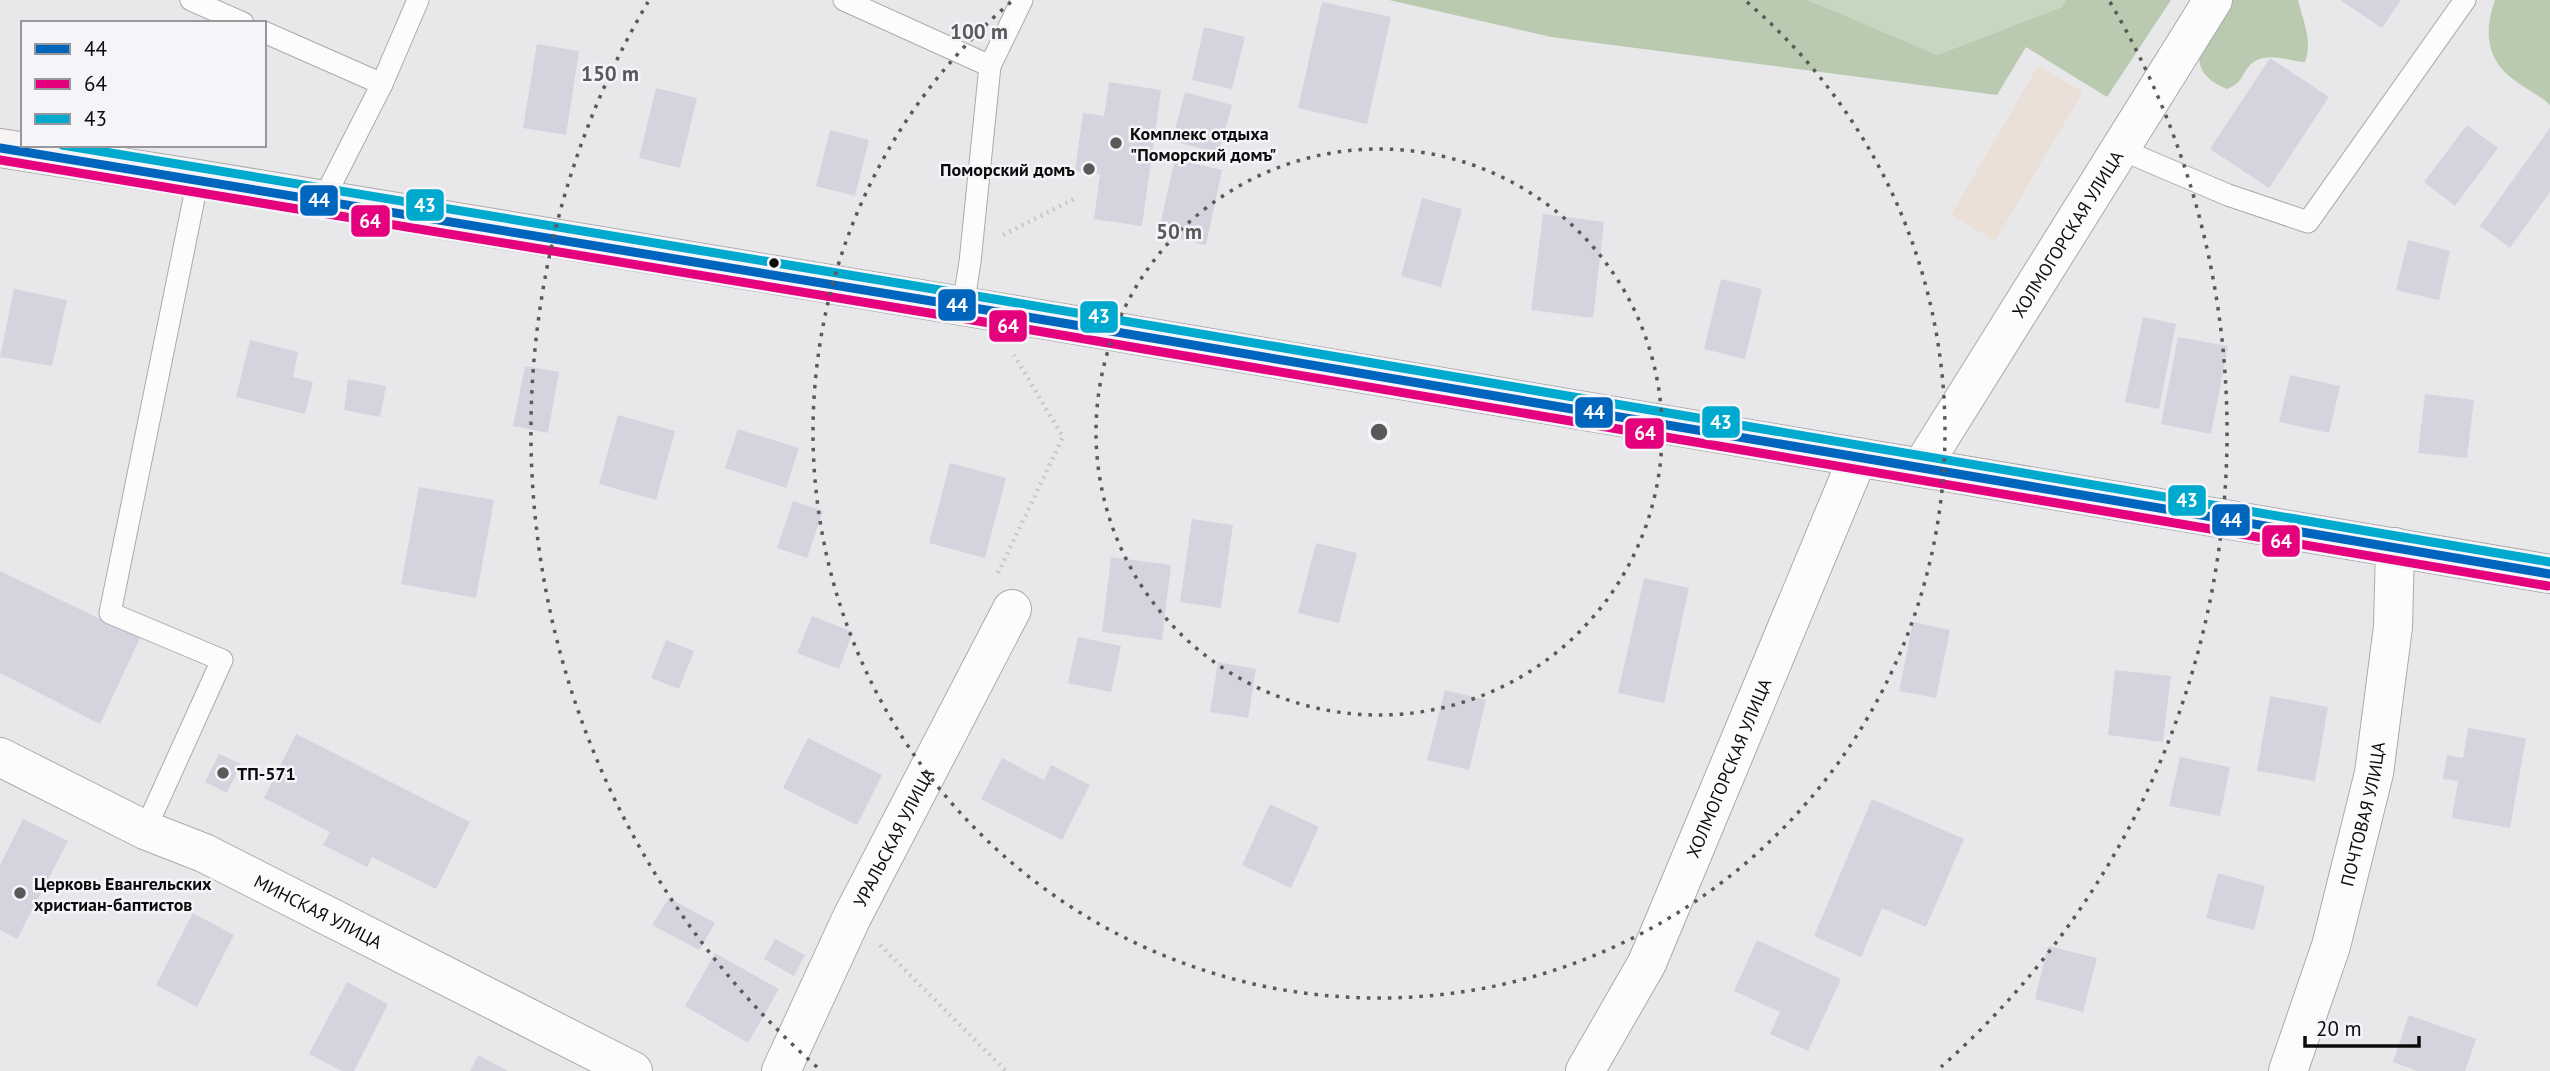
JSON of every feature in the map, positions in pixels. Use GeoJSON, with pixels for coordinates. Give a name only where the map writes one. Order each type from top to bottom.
{"type":"FeatureCollection","features":[{"type":"Feature","properties":{"kind":"street","name":"ХОЛМОГОРСКАЯ УЛИЦА"},"geometry":{"type":"LineString","coordinates":[[1921,468],[2213,0]]}},
{"type":"Feature","properties":{"kind":"street"},"geometry":{"type":"LineString","coordinates":[[0,148],[963,306],[2550,573]]}},
{"type":"Feature","properties":{"kind":"street","name":"ХОЛМОГОРСКАЯ УЛИЦА"},"geometry":{"type":"LineString","coordinates":[[1585,1071],[1647,963],[1858,457]]}},
{"type":"Feature","properties":{"kind":"street","name":"ПОЧТОВАЯ УЛИЦА"},"geometry":{"type":"LineString","coordinates":[[2288,1071],[2331,946],[2374,773],[2393,627],[2395,547]]}},
{"type":"Feature","properties":{"kind":"street","name":"УРАЛЬСКАЯ УЛИЦА"},"geometry":{"type":"LineString","coordinates":[[781,1071],[852,917],[1012,608]]}},
{"type":"Feature","properties":{"kind":"street","name":"МИНСКАЯ УЛИЦА"},"geometry":{"type":"LineString","coordinates":[[0,757],[145,830],[204,853],[633,1071]]}},
{"type":"Feature","properties":{"kind":"lane"},"geometry":{"type":"LineString","coordinates":[[191,0],[238,21]]}},
{"type":"Feature","properties":{"kind":"lane"},"geometry":{"type":"LineString","coordinates":[[323,200],[382,84],[418,0]]}},
{"type":"Feature","properties":{"kind":"lane"},"geometry":{"type":"LineString","coordinates":[[844,0],[990,66]]}},
{"type":"Feature","properties":{"kind":"lane"},"geometry":{"type":"LineString","coordinates":[[1008,0],[1004,9],[1010,26]]}},
{"type":"Feature","properties":{"kind":"lane"},"geometry":{"type":"LineString","coordinates":[[963,306],[990,66],[1022,0]]}},
{"type":"Feature","properties":{"kind":"lane"},"geometry":{"type":"LineString","coordinates":[[2120,149],[2228,195],[2308,222],[2465,0]]}},
{"type":"Feature","properties":{"kind":"lane"},"geometry":{"type":"LineString","coordinates":[[266,33],[382,84]]}},
{"type":"Feature","properties":{"kind":"lane"},"geometry":{"type":"LineString","coordinates":[[145,830],[222,660],[110,613],[198,179]]}},
{"type":"Feature","properties":{"kind":"path"},"geometry":{"type":"LineString","coordinates":[[992,241],[1077,197]]}},
{"type":"Feature","properties":{"kind":"path"},"geometry":{"type":"LineString","coordinates":[[852,917],[1006,1071]]}},
{"type":"Feature","properties":{"kind":"shaded area"},"geometry":{"type":"Polygon","coordinates":[[[2038,66],[2083,92],[1995,241],[1951,215],[2038,66]]]}},
{"type":"Feature","properties":{"kind":"green space"},"geometry":{"type":"Polygon","coordinates":[[[1389,0],[1808,0],[1937,55],[2062,7],[2066,0],[2171,0],[2107,97],[2026,47],[1997,95],[1551,37],[1389,0]]]}},
{"type":"Feature","properties":{"kind":"green space"},"geometry":{"type":"Polygon","coordinates":[[[1808,0],[2066,0],[2062,7],[1937,55],[1808,0]]]}},
{"type":"Feature","properties":{"kind":"green space"},"geometry":{"type":"Polygon","coordinates":[[[2224,0],[2298,0],[2308,39],[2305,62],[2263,58],[2250,65],[2239,81],[2227,89],[2212,81],[2199,61],[2200,49],[2224,0]]]}},
{"type":"Feature","properties":{"kind":"green space"},"geometry":{"type":"Polygon","coordinates":[[[2495,0],[2550,0],[2550,105],[2509,76],[2495,59],[2489,31],[2495,0]]]}},
{"type":"Feature","properties":{"kind":"building"},"geometry":{"type":"Polygon","coordinates":[[[2340,0],[2401,0],[2382,28],[2340,0]]]}},
{"type":"Feature","properties":{"kind":"building"},"geometry":{"type":"Polygon","coordinates":[[[1322,2],[1391,17],[1367,124],[1298,108],[1322,2]]]}},
{"type":"Feature","properties":{"kind":"building"},"geometry":{"type":"Polygon","coordinates":[[[1204,27],[1245,37],[1232,89],[1192,80],[1204,27]]]}},
{"type":"Feature","properties":{"kind":"building"},"geometry":{"type":"Polygon","coordinates":[[[537,44],[579,51],[566,135],[523,128],[537,44]]]}},
{"type":"Feature","properties":{"kind":"building"},"geometry":{"type":"Polygon","coordinates":[[[2270,58],[2329,97],[2269,188],[2210,149],[2270,58]]]}},
{"type":"Feature","properties":{"kind":"building","name":"Комплекс отдыха \"Поморский домъ\""},"geometry":{"type":"Polygon","coordinates":[[[1109,82],[1161,90],[1142,226],[1094,219],[1100,174],[1075,171],[1083,113],[1104,116],[1109,82]]]}},
{"type":"Feature","properties":{"kind":"building"},"geometry":{"type":"Polygon","coordinates":[[[656,88],[697,98],[680,168],[639,158],[656,88]]]}},
{"type":"Feature","properties":{"kind":"building"},"geometry":{"type":"Polygon","coordinates":[[[1185,92],[1232,105],[1219,153],[1172,141],[1185,92]]]}},
{"type":"Feature","properties":{"kind":"building"},"geometry":{"type":"Polygon","coordinates":[[[2467,125],[2498,148],[2455,206],[2424,182],[2467,125]]]}},
{"type":"Feature","properties":{"kind":"building"},"geometry":{"type":"Polygon","coordinates":[[[2550,128],[2550,192],[2510,248],[2480,226],[2550,128]]]}},
{"type":"Feature","properties":{"kind":"building"},"geometry":{"type":"Polygon","coordinates":[[[830,130],[869,140],[855,196],[816,186],[830,130]]]}},
{"type":"Feature","properties":{"kind":"building"},"geometry":{"type":"Polygon","coordinates":[[[1175,159],[1222,170],[1206,245],[1158,234],[1175,159]]]}},
{"type":"Feature","properties":{"kind":"building"},"geometry":{"type":"Polygon","coordinates":[[[1422,198],[1462,209],[1441,287],[1401,276],[1422,198]]]}},
{"type":"Feature","properties":{"kind":"building"},"geometry":{"type":"Polygon","coordinates":[[[1543,214],[1604,222],[1593,318],[1531,310],[1543,214]]]}},
{"type":"Feature","properties":{"kind":"building"},"geometry":{"type":"Polygon","coordinates":[[[2408,240],[2450,251],[2439,300],[2396,290],[2408,240]]]}},
{"type":"Feature","properties":{"kind":"building"},"geometry":{"type":"Polygon","coordinates":[[[1721,279],[1762,289],[1745,359],[1704,349],[1721,279]]]}},
{"type":"Feature","properties":{"kind":"building"},"geometry":{"type":"Polygon","coordinates":[[[14,289],[67,300],[52,366],[0,357],[14,289]]]}},
{"type":"Feature","properties":{"kind":"building"},"geometry":{"type":"Polygon","coordinates":[[[2143,317],[2176,324],[2159,409],[2125,402],[2143,317]]]}},
{"type":"Feature","properties":{"kind":"building"},"geometry":{"type":"Polygon","coordinates":[[[2178,337],[2228,346],[2211,434],[2161,424],[2178,337]]]}},
{"type":"Feature","properties":{"kind":"building"},"geometry":{"type":"Polygon","coordinates":[[[250,340],[298,352],[293,377],[313,382],[305,414],[236,397],[250,340]]]}},
{"type":"Feature","properties":{"kind":"building"},"geometry":{"type":"Polygon","coordinates":[[[525,366],[559,372],[548,433],[513,426],[525,366]]]}},
{"type":"Feature","properties":{"kind":"building"},"geometry":{"type":"Polygon","coordinates":[[[2290,375],[2340,386],[2329,433],[2279,422],[2290,375]]]}},
{"type":"Feature","properties":{"kind":"building"},"geometry":{"type":"Polygon","coordinates":[[[348,379],[386,386],[380,417],[344,410],[348,379]]]}},
{"type":"Feature","properties":{"kind":"building"},"geometry":{"type":"Polygon","coordinates":[[[2425,394],[2474,400],[2467,458],[2418,453],[2425,394]]]}},
{"type":"Feature","properties":{"kind":"building"},"geometry":{"type":"Polygon","coordinates":[[[618,415],[675,431],[656,500],[599,484],[618,415]]]}},
{"type":"Feature","properties":{"kind":"building"},"geometry":{"type":"Polygon","coordinates":[[[738,429],[799,448],[786,488],[725,468],[738,429]]]}},
{"type":"Feature","properties":{"kind":"building"},"geometry":{"type":"Polygon","coordinates":[[[950,463],[1006,478],[985,558],[929,543],[950,463]]]}},
{"type":"Feature","properties":{"kind":"building"},"geometry":{"type":"Polygon","coordinates":[[[419,487],[494,500],[476,598],[401,584],[419,487]]]}},
{"type":"Feature","properties":{"kind":"building"},"geometry":{"type":"Polygon","coordinates":[[[793,501],[823,511],[807,558],[777,548],[793,501]]]}},
{"type":"Feature","properties":{"kind":"building"},"geometry":{"type":"Polygon","coordinates":[[[1192,519],[1233,525],[1221,608],[1180,602],[1192,519]]]}},
{"type":"Feature","properties":{"kind":"building"},"geometry":{"type":"Polygon","coordinates":[[[1316,543],[1357,553],[1339,623],[1298,613],[1316,543]]]}},
{"type":"Feature","properties":{"kind":"building"},"geometry":{"type":"Polygon","coordinates":[[[1111,557],[1171,565],[1162,640],[1102,632],[1111,557]]]}},
{"type":"Feature","properties":{"kind":"building"},"geometry":{"type":"Polygon","coordinates":[[[0,571],[140,638],[100,724],[0,673],[0,571]]]}},
{"type":"Feature","properties":{"kind":"building"},"geometry":{"type":"Polygon","coordinates":[[[1644,578],[1689,588],[1664,703],[1618,693],[1644,578]]]}},
{"type":"Feature","properties":{"kind":"building"},"geometry":{"type":"Polygon","coordinates":[[[812,616],[853,632],[839,669],[797,653],[812,616]]]}},
{"type":"Feature","properties":{"kind":"building"},"geometry":{"type":"Polygon","coordinates":[[[1913,622],[1950,630],[1936,698],[1899,691],[1913,622]]]}},
{"type":"Feature","properties":{"kind":"building"},"geometry":{"type":"Polygon","coordinates":[[[1078,637],[1121,646],[1111,692],[1068,683],[1078,637]]]}},
{"type":"Feature","properties":{"kind":"building"},"geometry":{"type":"Polygon","coordinates":[[[666,640],[694,651],[679,689],[651,678],[666,640]]]}},
{"type":"Feature","properties":{"kind":"building"},"geometry":{"type":"Polygon","coordinates":[[[1218,662],[1256,669],[1248,718],[1210,712],[1218,662]]]}},
{"type":"Feature","properties":{"kind":"building"},"geometry":{"type":"Polygon","coordinates":[[[2115,670],[2171,676],[2163,742],[2108,735],[2115,670]]]}},
{"type":"Feature","properties":{"kind":"building"},"geometry":{"type":"Polygon","coordinates":[[[1445,690],[1486,700],[1469,770],[1427,760],[1445,690]]]}},
{"type":"Feature","properties":{"kind":"building"},"geometry":{"type":"Polygon","coordinates":[[[2270,696],[2328,707],[2315,781],[2257,771],[2270,696]]]}},
{"type":"Feature","properties":{"kind":"building"},"geometry":{"type":"Polygon","coordinates":[[[2468,728],[2526,738],[2510,828],[2452,818],[2458,781],[2443,779],[2447,755],[2463,758],[2468,728]]]}},
{"type":"Feature","properties":{"kind":"building"},"geometry":{"type":"Polygon","coordinates":[[[296,734],[470,822],[436,889],[372,857],[367,867],[323,845],[330,832],[264,798],[296,734]]]}},
{"type":"Feature","properties":{"kind":"building"},"geometry":{"type":"Polygon","coordinates":[[[808,738],[882,775],[857,825],[783,788],[808,738]]]}},
{"type":"Feature","properties":{"kind":"building","name":"ТП-571"},"geometry":{"type":"Polygon","coordinates":[[[219,754],[241,764],[227,793],[205,782],[219,754]]]}},
{"type":"Feature","properties":{"kind":"building"},"geometry":{"type":"Polygon","coordinates":[[[2180,757],[2230,767],[2220,816],[2169,806],[2180,757]]]}},
{"type":"Feature","properties":{"kind":"building"},"geometry":{"type":"Polygon","coordinates":[[[1002,758],[1044,780],[1051,765],[1090,785],[1062,840],[981,799],[1002,758]]]}},
{"type":"Feature","properties":{"kind":"building"},"geometry":{"type":"Polygon","coordinates":[[[1872,799],[1964,839],[1926,927],[1882,908],[1861,957],[1814,936],[1872,799]]]}},
{"type":"Feature","properties":{"kind":"building"},"geometry":{"type":"Polygon","coordinates":[[[1270,804],[1319,827],[1291,888],[1242,865],[1270,804]]]}},
{"type":"Feature","properties":{"kind":"building","name":"Церковь Евангельских христиан-баптистов"},"geometry":{"type":"Polygon","coordinates":[[[23,819],[68,841],[17,939],[0,930],[0,865],[23,819]]]}},
{"type":"Feature","properties":{"kind":"building"},"geometry":{"type":"Polygon","coordinates":[[[2218,873],[2265,886],[2254,930],[2206,918],[2218,873]]]}},
{"type":"Feature","properties":{"kind":"building"},"geometry":{"type":"Polygon","coordinates":[[[669,898],[715,923],[699,950],[652,925],[669,898]]]}},
{"type":"Feature","properties":{"kind":"building"},"geometry":{"type":"Polygon","coordinates":[[[193,913],[234,935],[197,1007],[156,985],[193,913]]]}},
{"type":"Feature","properties":{"kind":"building"},"geometry":{"type":"Polygon","coordinates":[[[775,939],[805,955],[794,976],[764,959],[775,939]]]}},
{"type":"Feature","properties":{"kind":"building"},"geometry":{"type":"Polygon","coordinates":[[[1757,940],[1841,979],[1808,1051],[1770,1034],[1780,1012],[1734,991],[1757,940]]]}},
{"type":"Feature","properties":{"kind":"building"},"geometry":{"type":"Polygon","coordinates":[[[2048,946],[2097,958],[2083,1012],[2035,999],[2048,946]]]}},
{"type":"Feature","properties":{"kind":"building"},"geometry":{"type":"Polygon","coordinates":[[[715,953],[779,989],[748,1043],[685,1006],[715,953]]]}},
{"type":"Feature","properties":{"kind":"building"},"geometry":{"type":"Polygon","coordinates":[[[347,982],[388,1004],[354,1071],[342,1071],[309,1054],[347,982]]]}},
{"type":"Feature","properties":{"kind":"building"},"geometry":{"type":"Polygon","coordinates":[[[2409,1015],[2476,1039],[2465,1071],[2417,1071],[2393,1062],[2409,1015]]]}},
{"type":"Feature","properties":{"kind":"building"},"geometry":{"type":"Polygon","coordinates":[[[478,1055],[508,1071],[470,1071],[478,1055]]]}},
{"type":"Feature","properties":{"kind":"transit line","name":"43"},"geometry":{"type":"LineString","coordinates":[[74,147],[988,298],[2550,562]]}},
{"type":"Feature","properties":{"kind":"transit line","name":"44"},"geometry":{"type":"LineString","coordinates":[[0,148],[986,310],[2550,574]]}},
{"type":"Feature","properties":{"kind":"transit line","name":"64"},"geometry":{"type":"LineString","coordinates":[[0,160],[984,322],[2548,586]]}},
{"type":"Feature","properties":{"kind":"place","name":"Комплекс отдыха \"Поморский домъ\""},"geometry":{"type":"Point","coordinates":[1116,143]}},
{"type":"Feature","properties":{"kind":"place","name":"Поморский домъ"},"geometry":{"type":"Point","coordinates":[1089,169]}},
{"type":"Feature","properties":{"kind":"place","name":"ТП-571"},"geometry":{"type":"Point","coordinates":[223,773]}},
{"type":"Feature","properties":{"kind":"place","name":"Церковь Евангельских христиан-баптистов"},"geometry":{"type":"Point","coordinates":[20,893]}}]}
